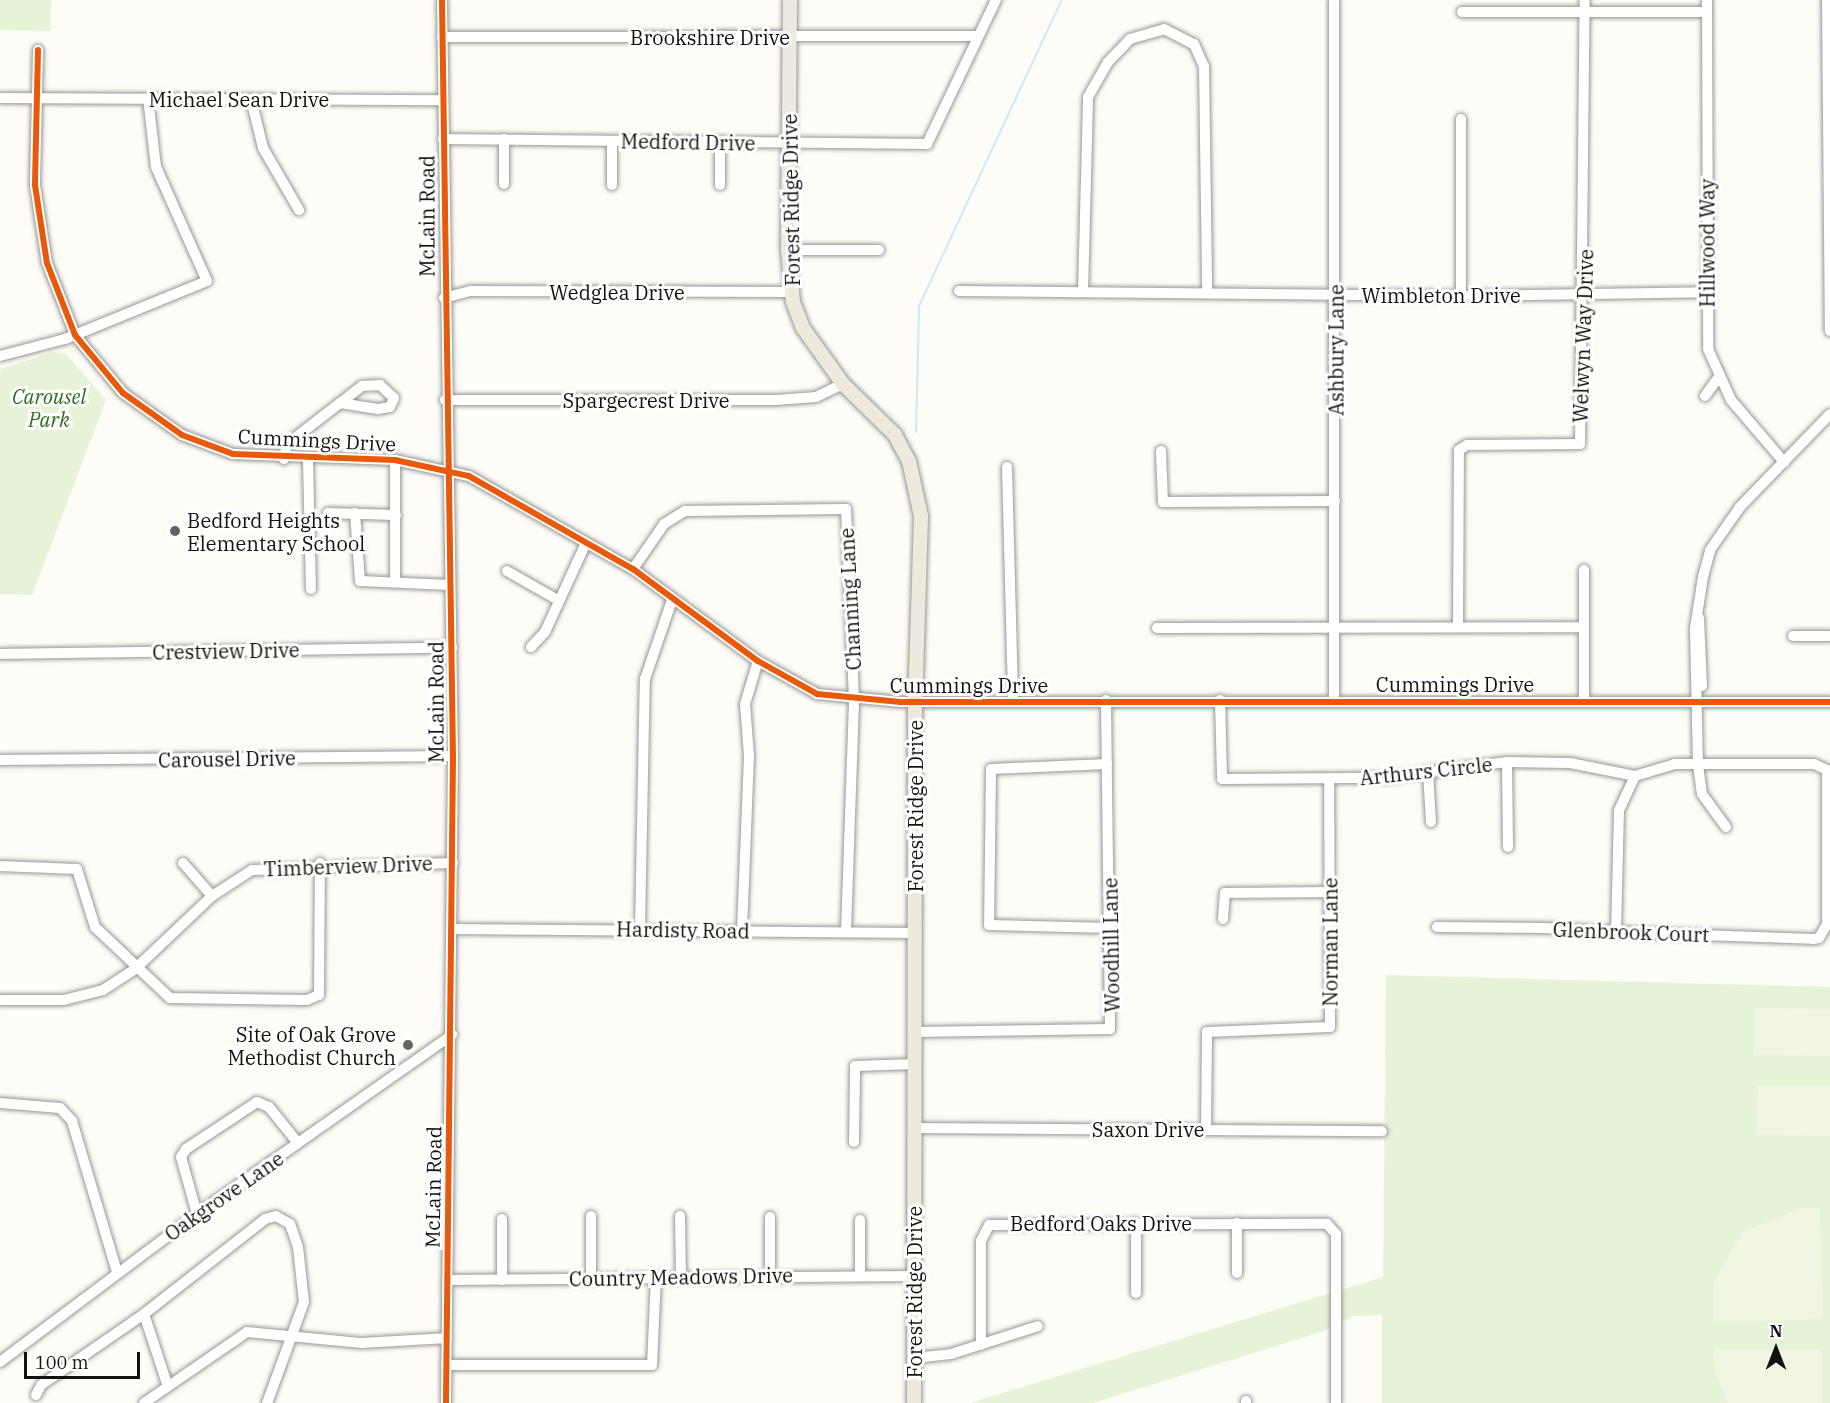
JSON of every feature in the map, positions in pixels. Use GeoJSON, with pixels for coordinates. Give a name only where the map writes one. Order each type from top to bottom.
{"type":"FeatureCollection","features":[{"type":"Feature","properties":{"kind":"main road","name":"Forest Ridge Drive"},"geometry":{"type":"LineString","coordinates":[[790,0],[788,250],[791,292],[803,328],[843,384],[896,435],[918,494],[915,702],[914,1403]]}},
{"type":"Feature","properties":{"kind":"street","name":"McLain Road"},"geometry":{"type":"LineString","coordinates":[[442,0],[445,468],[452,648],[453,756],[452,1035],[446,1403]]}},
{"type":"Feature","properties":{"kind":"street"},"geometry":{"type":"LineString","coordinates":[[978,36],[996,0]]}},
{"type":"Feature","properties":{"kind":"street","name":"Ashbury Lane"},"geometry":{"type":"LineString","coordinates":[[1334,0],[1336,295],[1334,700]]}},
{"type":"Feature","properties":{"kind":"street","name":"Welwyn Way Drive"},"geometry":{"type":"LineString","coordinates":[[1458,627],[1459,450],[1467,445],[1580,444],[1586,294],[1586,0]]}},
{"type":"Feature","properties":{"kind":"street","name":"Hillwood Way"},"geometry":{"type":"LineString","coordinates":[[1707,0],[1708,349],[1718,378],[1784,462]]}},
{"type":"Feature","properties":{"kind":"street"},"geometry":{"type":"LineString","coordinates":[[1827,0],[1830,332]]}},
{"type":"Feature","properties":{"kind":"street"},"geometry":{"type":"LineString","coordinates":[[1462,12],[1707,12]]}},
{"type":"Feature","properties":{"kind":"street"},"geometry":{"type":"LineString","coordinates":[[1083,292],[1088,97],[1108,62],[1140,33],[1164,29],[1186,37],[1200,52],[1206,82],[1207,293]]}},
{"type":"Feature","properties":{"kind":"street","name":"Brookshire Drive"},"geometry":{"type":"LineString","coordinates":[[442,37],[978,36]]}},
{"type":"Feature","properties":{"kind":"street","name":"Medford Drive"},"geometry":{"type":"LineString","coordinates":[[443,139],[720,143],[931,141],[978,36]]}},
{"type":"Feature","properties":{"kind":"street","name":"Cummings Drive"},"geometry":{"type":"LineString","coordinates":[[38,50],[36,98],[41,233],[54,287],[75,335],[123,393],[182,435],[233,454],[308,460],[394,460],[445,468],[505,492],[586,543],[633,569],[758,662],[818,694],[854,702],[1106,700],[1830,702]]}},
{"type":"Feature","properties":{"kind":"street","name":"Michael Sean Drive"},"geometry":{"type":"LineString","coordinates":[[0,98],[443,100]]}},
{"type":"Feature","properties":{"kind":"street"},"geometry":{"type":"LineString","coordinates":[[0,356],[75,335],[202,284],[207,276],[156,167],[148,98]]}},
{"type":"Feature","properties":{"kind":"street"},"geometry":{"type":"LineString","coordinates":[[251,99],[263,148],[299,210]]}},
{"type":"Feature","properties":{"kind":"street"},"geometry":{"type":"LineString","coordinates":[[1461,119],[1461,296]]}},
{"type":"Feature","properties":{"kind":"street"},"geometry":{"type":"LineString","coordinates":[[504,139],[504,184]]}},
{"type":"Feature","properties":{"kind":"street"},"geometry":{"type":"LineString","coordinates":[[612,141],[612,185]]}},
{"type":"Feature","properties":{"kind":"street"},"geometry":{"type":"LineString","coordinates":[[720,143],[720,185]]}},
{"type":"Feature","properties":{"kind":"street"},"geometry":{"type":"LineString","coordinates":[[788,250],[879,250]]}},
{"type":"Feature","properties":{"kind":"street","name":"Wedglea Drive"},"geometry":{"type":"LineString","coordinates":[[444,298],[471,291],[791,292]]}},
{"type":"Feature","properties":{"kind":"street","name":"Wimbleton Drive"},"geometry":{"type":"LineString","coordinates":[[959,291],[1461,296],[1707,292]]}},
{"type":"Feature","properties":{"kind":"street"},"geometry":{"type":"LineString","coordinates":[[1705,396],[1718,378]]}},
{"type":"Feature","properties":{"kind":"street","name":"Spargecrest Drive"},"geometry":{"type":"LineString","coordinates":[[445,400],[776,400],[816,397],[843,384]]}},
{"type":"Feature","properties":{"kind":"street"},"geometry":{"type":"LineString","coordinates":[[284,459],[287,444],[340,403]]}},
{"type":"Feature","properties":{"kind":"street"},"geometry":{"type":"LineString","coordinates":[[1726,827],[1702,794],[1698,764],[1695,628],[1699,618],[1710,550],[1740,507],[1830,414]]}},
{"type":"Feature","properties":{"kind":"street"},"geometry":{"type":"LineString","coordinates":[[1161,451],[1163,502],[1335,501]]}},
{"type":"Feature","properties":{"kind":"street"},"geometry":{"type":"LineString","coordinates":[[308,460],[311,589]]}},
{"type":"Feature","properties":{"kind":"street"},"geometry":{"type":"LineString","coordinates":[[394,460],[395,582]]}},
{"type":"Feature","properties":{"kind":"street"},"geometry":{"type":"LineString","coordinates":[[1007,467],[1013,701]]}},
{"type":"Feature","properties":{"kind":"street","name":"Channing Lane"},"geometry":{"type":"LineString","coordinates":[[633,569],[663,524],[684,511],[846,508],[854,702],[846,932]]}},
{"type":"Feature","properties":{"kind":"street"},"geometry":{"type":"LineString","coordinates":[[328,513],[396,515]]}},
{"type":"Feature","properties":{"kind":"street"},"geometry":{"type":"LineString","coordinates":[[355,513],[358,579],[450,585]]}},
{"type":"Feature","properties":{"kind":"street"},"geometry":{"type":"LineString","coordinates":[[531,647],[545,632],[556,599],[586,543]]}},
{"type":"Feature","properties":{"kind":"street"},"geometry":{"type":"LineString","coordinates":[[1584,570],[1584,701]]}},
{"type":"Feature","properties":{"kind":"street"},"geometry":{"type":"LineString","coordinates":[[507,571],[556,599]]}},
{"type":"Feature","properties":{"kind":"street"},"geometry":{"type":"LineString","coordinates":[[640,929],[645,680],[672,600]]}},
{"type":"Feature","properties":{"kind":"street"},"geometry":{"type":"LineString","coordinates":[[1157,628],[1584,627]]}},
{"type":"Feature","properties":{"kind":"street"},"geometry":{"type":"LineString","coordinates":[[1792,636],[1830,636]]}},
{"type":"Feature","properties":{"kind":"street","name":"Crestview Drive"},"geometry":{"type":"LineString","coordinates":[[0,654],[452,648]]}},
{"type":"Feature","properties":{"kind":"street"},"geometry":{"type":"LineString","coordinates":[[742,930],[749,756],[745,704],[758,662]]}},
{"type":"Feature","properties":{"kind":"street","name":"Woodhill Lane"},"geometry":{"type":"LineString","coordinates":[[914,1032],[1108,1031],[1111,928],[1106,700]]}},
{"type":"Feature","properties":{"kind":"street","name":"Arthurs Circle"},"geometry":{"type":"LineString","coordinates":[[1220,700],[1222,779],[1329,779],[1428,772],[1507,762],[1570,763],[1635,776]]}},
{"type":"Feature","properties":{"kind":"street","name":"Carousel Drive"},"geometry":{"type":"LineString","coordinates":[[0,760],[453,756]]}},
{"type":"Feature","properties":{"kind":"street"},"geometry":{"type":"LineString","coordinates":[[1507,762],[1508,847]]}},
{"type":"Feature","properties":{"kind":"street"},"geometry":{"type":"LineString","coordinates":[[1107,764],[991,770],[988,925],[1111,928]]}},
{"type":"Feature","properties":{"kind":"street"},"geometry":{"type":"LineString","coordinates":[[1616,932],[1619,810],[1635,776],[1666,765],[1698,764]]}},
{"type":"Feature","properties":{"kind":"street","name":"Glenbrook Court"},"geometry":{"type":"LineString","coordinates":[[1437,927],[1825,935],[1827,770],[1814,764],[1698,764]]}},
{"type":"Feature","properties":{"kind":"street"},"geometry":{"type":"LineString","coordinates":[[1428,772],[1431,822]]}},
{"type":"Feature","properties":{"kind":"street","name":"Norman Lane"},"geometry":{"type":"LineString","coordinates":[[1206,1129],[1207,1032],[1330,1027],[1329,779]]}},
{"type":"Feature","properties":{"kind":"street"},"geometry":{"type":"LineString","coordinates":[[183,863],[212,896]]}},
{"type":"Feature","properties":{"kind":"street"},"geometry":{"type":"LineString","coordinates":[[0,866],[77,869],[83,876],[88,916],[135,969],[170,998],[307,1000],[319,995],[320,863]]}},
{"type":"Feature","properties":{"kind":"street","name":"Timberview Drive"},"geometry":{"type":"LineString","coordinates":[[0,1000],[75,999],[103,990],[135,969],[212,896],[252,870],[320,863],[453,863]]}},
{"type":"Feature","properties":{"kind":"street"},"geometry":{"type":"LineString","coordinates":[[1223,919],[1225,893],[1330,892]]}},
{"type":"Feature","properties":{"kind":"street","name":"Hardisty Road"},"geometry":{"type":"LineString","coordinates":[[452,929],[914,933]]}},
{"type":"Feature","properties":{"kind":"street","name":"Oakgrove Lane"},"geometry":{"type":"LineString","coordinates":[[0,1362],[197,1214],[452,1035]]}},
{"type":"Feature","properties":{"kind":"street"},"geometry":{"type":"LineString","coordinates":[[854,1142],[855,1066],[914,1064]]}},
{"type":"Feature","properties":{"kind":"street"},"geometry":{"type":"LineString","coordinates":[[197,1214],[181,1157],[186,1149],[257,1102],[269,1107],[298,1143]]}},
{"type":"Feature","properties":{"kind":"street"},"geometry":{"type":"LineString","coordinates":[[0,1103],[60,1108],[72,1121],[117,1272]]}},
{"type":"Feature","properties":{"kind":"street","name":"Saxon Drive"},"geometry":{"type":"LineString","coordinates":[[914,1128],[1383,1131]]}},
{"type":"Feature","properties":{"kind":"street"},"geometry":{"type":"LineString","coordinates":[[680,1215],[681,1277]]}},
{"type":"Feature","properties":{"kind":"street"},"geometry":{"type":"LineString","coordinates":[[591,1216],[591,1278]]}},
{"type":"Feature","properties":{"kind":"street"},"geometry":{"type":"LineString","coordinates":[[770,1217],[770,1276]]}},
{"type":"Feature","properties":{"kind":"street"},"geometry":{"type":"LineString","coordinates":[[36,1395],[41,1385],[144,1314],[265,1219],[287,1220],[298,1247],[304,1302],[267,1403]]}},
{"type":"Feature","properties":{"kind":"street"},"geometry":{"type":"LineString","coordinates":[[502,1219],[502,1280]]}},
{"type":"Feature","properties":{"kind":"street"},"geometry":{"type":"LineString","coordinates":[[860,1220],[860,1275]]}},
{"type":"Feature","properties":{"kind":"street"},"geometry":{"type":"LineString","coordinates":[[1136,1223],[1136,1293]]}},
{"type":"Feature","properties":{"kind":"street"},"geometry":{"type":"LineString","coordinates":[[1237,1223],[1237,1273]]}},
{"type":"Feature","properties":{"kind":"street","name":"Bedford Oaks Drive"},"geometry":{"type":"LineString","coordinates":[[981,1345],[981,1241],[989,1225],[1327,1224],[1334,1229],[1336,1403]]}},
{"type":"Feature","properties":{"kind":"street","name":"Country Meadows Drive"},"geometry":{"type":"LineString","coordinates":[[447,1280],[914,1276]]}},
{"type":"Feature","properties":{"kind":"street"},"geometry":{"type":"LineString","coordinates":[[446,1365],[652,1365],[656,1277]]}},
{"type":"Feature","properties":{"kind":"street"},"geometry":{"type":"LineString","coordinates":[[144,1314],[167,1384]]}},
{"type":"Feature","properties":{"kind":"street"},"geometry":{"type":"LineString","coordinates":[[914,1358],[981,1345],[1038,1326]]}},
{"type":"Feature","properties":{"kind":"street"},"geometry":{"type":"LineString","coordinates":[[144,1403],[167,1384],[239,1335],[293,1333],[362,1343],[447,1338]]}},
{"type":"Feature","properties":{"kind":"green space"},"geometry":{"type":"Polygon","coordinates":[[[0,0],[51,0],[50,31],[0,30],[0,0]]]}},
{"type":"Feature","properties":{"kind":"green space","name":"Carousel Park"},"geometry":{"type":"Polygon","coordinates":[[[53,352],[66,354],[106,400],[32,595],[0,594],[0,369],[53,352]]]}},
{"type":"Feature","properties":{"kind":"green space"},"geometry":{"type":"Polygon","coordinates":[[[1386,975],[1830,987],[1830,1403],[1382,1403],[1382,1315],[1353,1316],[1324,1331],[1093,1403],[970,1403],[1383,1277],[1386,975]]]}},
{"type":"Feature","properties":{"kind":"green space"},"geometry":{"type":"Polygon","coordinates":[[[1755,1008],[1830,1009],[1830,1056],[1754,1055],[1755,1008]]]}},
{"type":"Feature","properties":{"kind":"green space"},"geometry":{"type":"Polygon","coordinates":[[[1758,1086],[1830,1086],[1830,1136],[1757,1135],[1758,1086]]]}},
{"type":"Feature","properties":{"kind":"green space"},"geometry":{"type":"Polygon","coordinates":[[[1801,1208],[1820,1208],[1823,1319],[1713,1322],[1714,1281],[1743,1232],[1801,1208]]]}},
{"type":"Feature","properties":{"kind":"green space"},"geometry":{"type":"Polygon","coordinates":[[[1713,1349],[1822,1350],[1822,1403],[1728,1403],[1715,1372],[1713,1349]]]}},
{"type":"Feature","properties":{"kind":"waterway"},"geometry":{"type":"LineString","coordinates":[[916,432],[919,306],[1062,0]]}},
{"type":"Feature","properties":{"kind":"cycle path"},"geometry":{"type":"LineString","coordinates":[[442,0],[453,756],[446,1403]]}},
{"type":"Feature","properties":{"kind":"cycle path"},"geometry":{"type":"LineString","coordinates":[[38,50],[35,185],[47,263],[75,335],[123,393],[182,435],[233,454],[395,460],[469,476],[633,569],[758,661],[817,694],[901,702],[1830,702]]}},
{"type":"Feature","properties":{"kind":"place","name":"Bedford Heights Elementary School"},"geometry":{"type":"Point","coordinates":[175,531]}},
{"type":"Feature","properties":{"kind":"place","name":"Site of Oak Grove Methodist Church"},"geometry":{"type":"Point","coordinates":[408,1045]}}]}
